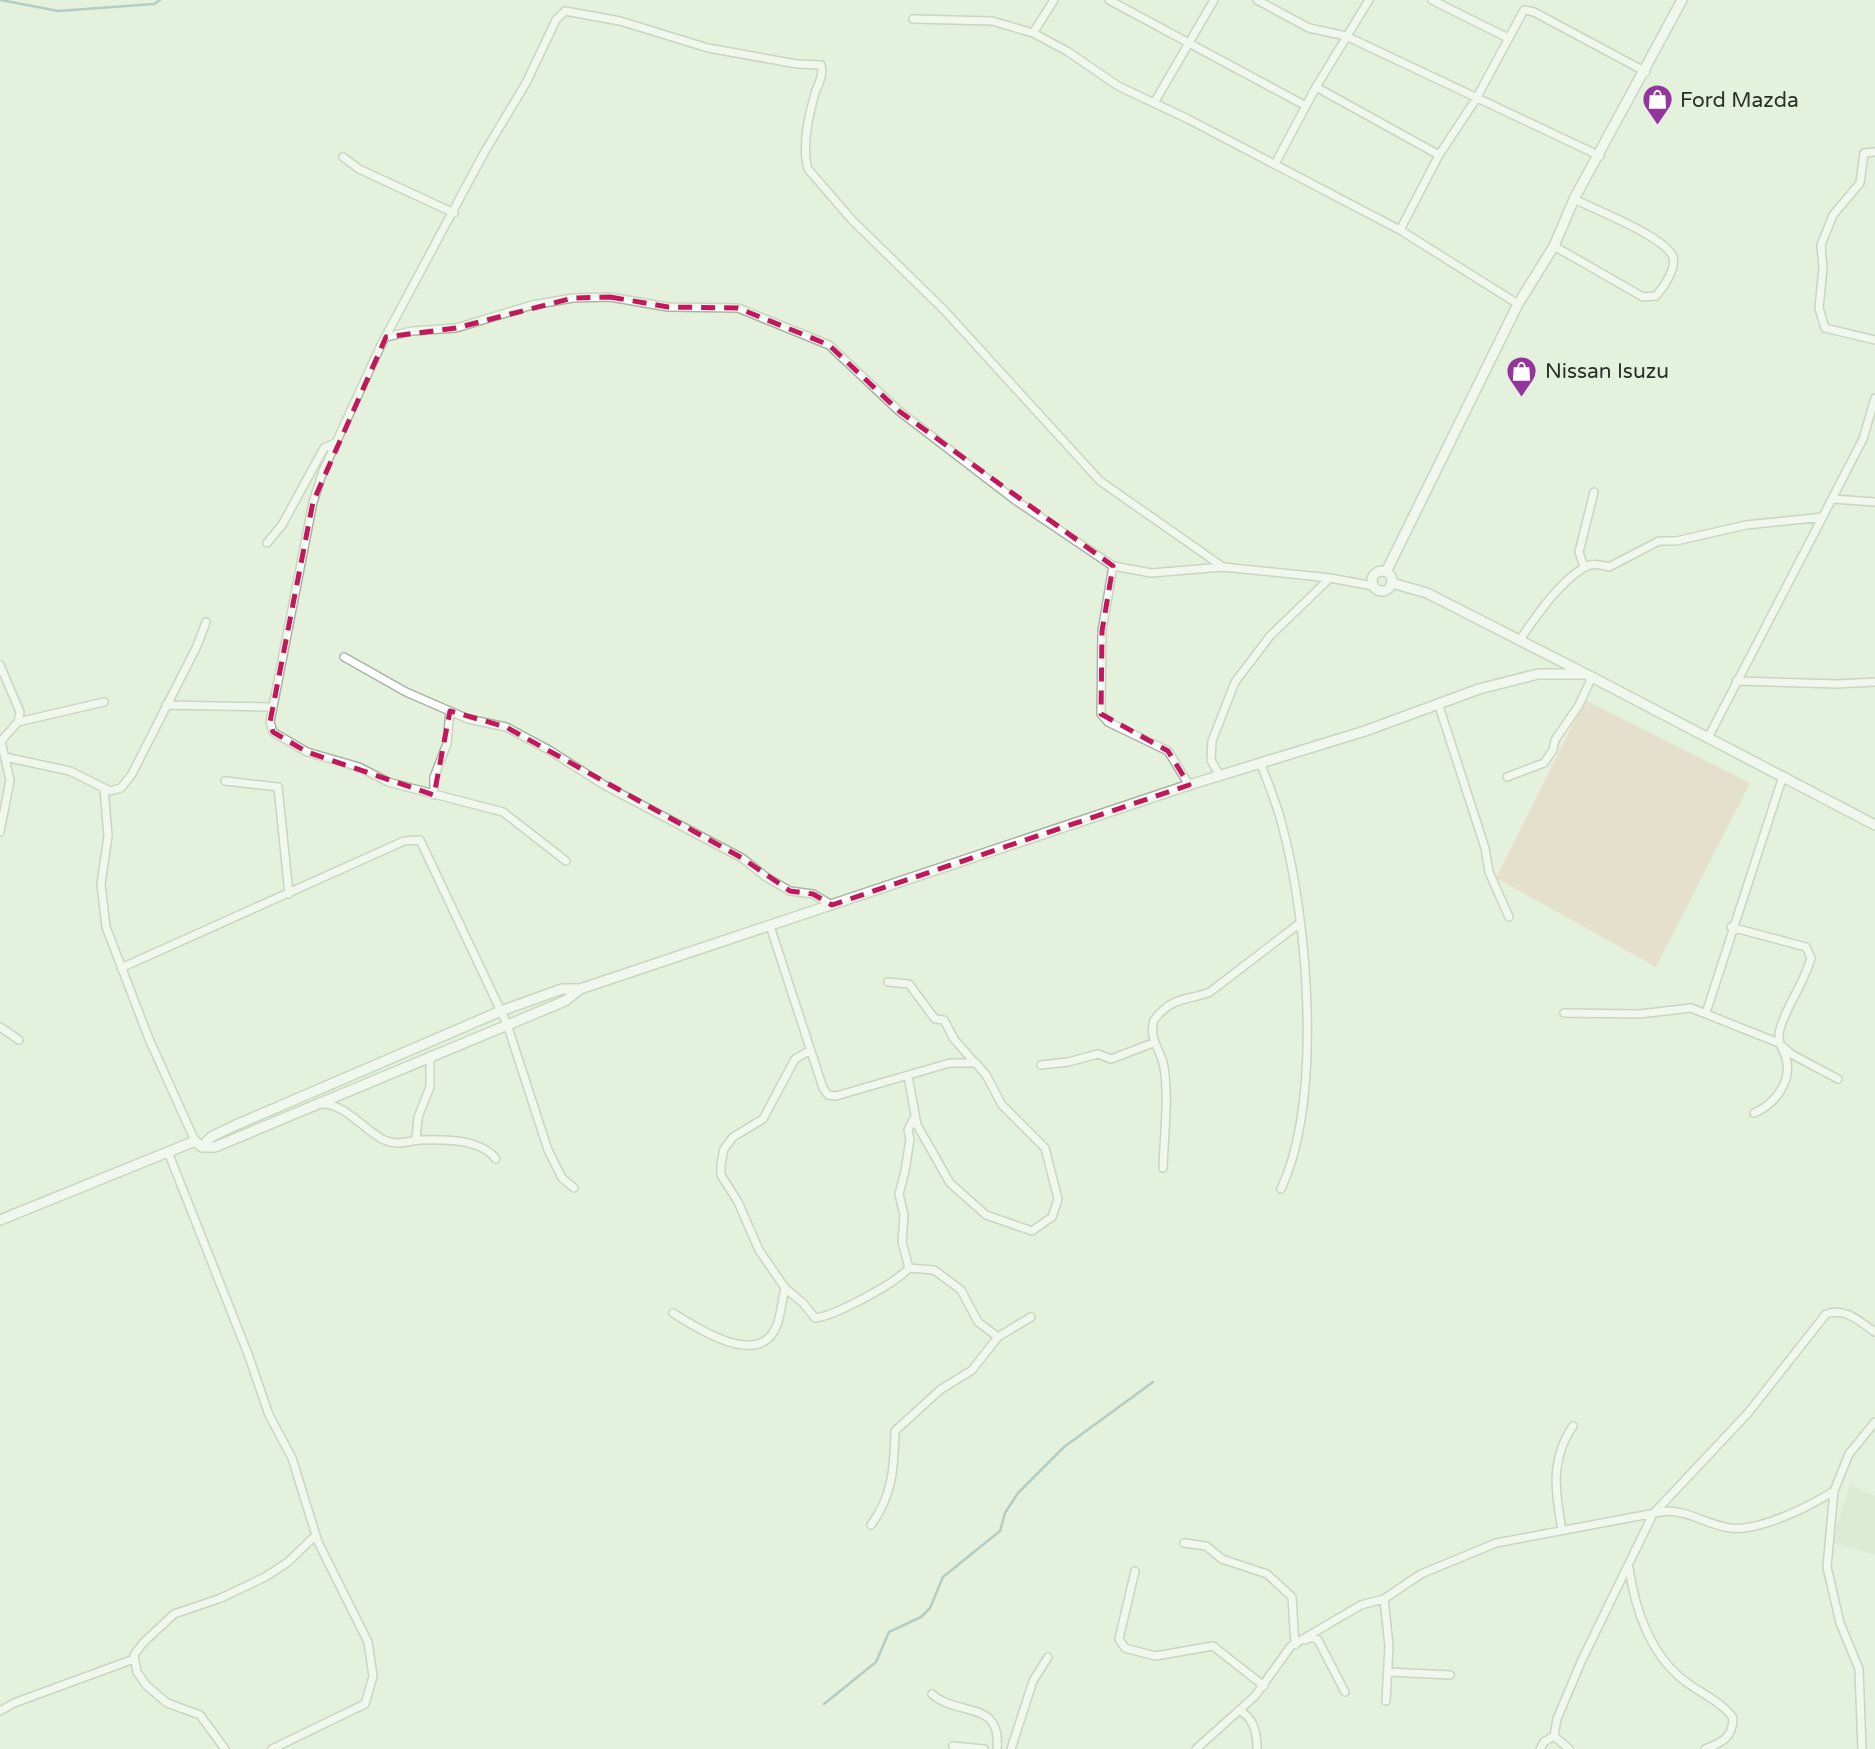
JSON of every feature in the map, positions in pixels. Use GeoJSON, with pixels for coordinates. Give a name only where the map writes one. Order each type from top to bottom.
{"type":"FeatureCollection","features":[{"type":"Feature","properties":{"kind":"street"},"geometry":{"type":"LineString","coordinates":[[1033,33],[1054,0]]}},
{"type":"Feature","properties":{"kind":"street"},"geometry":{"type":"LineString","coordinates":[[1109,0],[1306,106]]}},
{"type":"Feature","properties":{"kind":"street"},"geometry":{"type":"LineString","coordinates":[[1154,103],[1214,0]]}},
{"type":"Feature","properties":{"kind":"street"},"geometry":{"type":"LineString","coordinates":[[1257,0],[1309,28],[1346,36],[1600,156]]}},
{"type":"Feature","properties":{"kind":"street"},"geometry":{"type":"LineString","coordinates":[[1275,164],[1369,0]]}},
{"type":"Feature","properties":{"kind":"street"},"geometry":{"type":"LineString","coordinates":[[1432,0],[1508,38]]}},
{"type":"Feature","properties":{"kind":"street"},"geometry":{"type":"LineString","coordinates":[[1386,572],[1518,303],[1553,246],[1574,199],[1646,72],[1682,0]]}},
{"type":"Feature","properties":{"kind":"street"},"geometry":{"type":"LineString","coordinates":[[1400,230],[1439,155],[1476,99],[1522,12],[1528,9],[1646,72]]}},
{"type":"Feature","properties":{"kind":"street"},"geometry":{"type":"LineString","coordinates":[[566,861],[503,812],[388,782],[359,766],[301,749],[272,732],[271,706],[313,502],[335,443],[386,337],[526,83],[556,20],[565,11],[631,24],[708,48],[797,64],[821,65],[823,75],[810,112],[805,160],[808,169],[852,220],[944,310],[1100,481],[1223,567]]}},
{"type":"Feature","properties":{"kind":"street"},"geometry":{"type":"LineString","coordinates":[[913,19],[992,21],[1033,33],[1067,51],[1118,86],[1400,230],[1518,303]]}},
{"type":"Feature","properties":{"kind":"street"},"geometry":{"type":"LineString","coordinates":[[1317,87],[1439,155]]}},
{"type":"Feature","properties":{"kind":"street"},"geometry":{"type":"LineString","coordinates":[[1875,152],[1864,153],[1860,183],[1833,215],[1824,234],[1819,308],[1825,328],[1875,340]]}},
{"type":"Feature","properties":{"kind":"street"},"geometry":{"type":"LineString","coordinates":[[342,157],[359,169],[454,213]]}},
{"type":"Feature","properties":{"kind":"street"},"geometry":{"type":"LineString","coordinates":[[1553,246],[1643,297],[1656,296],[1666,282],[1674,264],[1672,254],[1659,242],[1574,199]]}},
{"type":"Feature","properties":{"kind":"street"},"geometry":{"type":"LineString","coordinates":[[386,337],[412,331],[456,328],[532,305],[573,298],[610,297],[668,307],[738,308],[829,345],[899,411],[1015,500],[1113,566],[1151,573],[1223,567],[1330,578],[1373,586],[1383,592],[1392,583]]}},
{"type":"Feature","properties":{"kind":"street"},"geometry":{"type":"LineString","coordinates":[[1709,736],[1863,439],[1875,398]]}},
{"type":"Feature","properties":{"kind":"street"},"geometry":{"type":"LineString","coordinates":[[267,543],[282,525],[324,448],[335,443]]}},
{"type":"Feature","properties":{"kind":"street"},"geometry":{"type":"LineString","coordinates":[[1584,567],[1579,552],[1594,492]]}},
{"type":"Feature","properties":{"kind":"street"},"geometry":{"type":"LineString","coordinates":[[1833,499],[1875,502]]}},
{"type":"Feature","properties":{"kind":"street"},"geometry":{"type":"LineString","coordinates":[[1521,638],[1548,601],[1584,567],[1597,564],[1609,567],[1659,541],[1676,541],[1746,525],[1824,517]]}},
{"type":"Feature","properties":{"kind":"street"},"geometry":{"type":"LineString","coordinates":[[1113,566],[1102,631],[1101,714],[1108,722],[1168,751],[1189,785]]}},
{"type":"Feature","properties":{"kind":"street"},"geometry":{"type":"LineString","coordinates":[[1386,572],[1392,583],[1427,593],[1521,638],[1875,825]]}},
{"type":"Feature","properties":{"kind":"street"},"geometry":{"type":"LineString","coordinates":[[1373,586],[1374,574],[1386,572]]}},
{"type":"Feature","properties":{"kind":"street"},"geometry":{"type":"LineString","coordinates":[[1220,776],[1212,760],[1212,741],[1236,682],[1270,636],[1330,578]]}},
{"type":"Feature","properties":{"kind":"street"},"geometry":{"type":"LineString","coordinates":[[5,757],[70,771],[110,791],[121,788],[132,774],[197,646],[206,622]]}},
{"type":"Feature","properties":{"kind":"street"},"geometry":{"type":"LineString","coordinates":[[344,657],[406,692],[481,723],[506,727],[614,791],[742,858],[790,891],[813,894],[832,905]]}},
{"type":"Feature","properties":{"kind":"street"},"geometry":{"type":"LineString","coordinates":[[0,665],[20,708],[18,722],[1,741],[10,780],[0,832]]}},
{"type":"Feature","properties":{"kind":"street"},"geometry":{"type":"LineString","coordinates":[[0,1220],[168,1152],[199,1144],[236,1125],[444,1034],[562,989],[580,989],[1189,785],[1439,706],[1479,689],[1538,674],[1589,676]]}},
{"type":"Feature","properties":{"kind":"street"},"geometry":{"type":"LineString","coordinates":[[1507,777],[1544,763],[1553,750],[1555,740],[1580,705],[1589,676]]}},
{"type":"Feature","properties":{"kind":"street"},"geometry":{"type":"LineString","coordinates":[[1736,681],[1837,684],[1875,682]]}},
{"type":"Feature","properties":{"kind":"street"},"geometry":{"type":"LineString","coordinates":[[18,722],[104,702]]}},
{"type":"Feature","properties":{"kind":"street"},"geometry":{"type":"LineString","coordinates":[[166,705],[271,706]]}},
{"type":"Feature","properties":{"kind":"street"},"geometry":{"type":"LineString","coordinates":[[1439,706],[1485,848],[1489,872],[1509,917]]}},
{"type":"Feature","properties":{"kind":"street"},"geometry":{"type":"LineString","coordinates":[[434,795],[433,778],[447,744],[450,711]]}},
{"type":"Feature","properties":{"kind":"street"},"geometry":{"type":"LineString","coordinates":[[1261,764],[1282,824],[1300,923],[1305,990],[1304,1086],[1295,1154],[1281,1189]]}},
{"type":"Feature","properties":{"kind":"street"},"geometry":{"type":"LineString","coordinates":[[1706,1013],[1731,927],[1783,776]]}},
{"type":"Feature","properties":{"kind":"street"},"geometry":{"type":"LineString","coordinates":[[226,781],[278,787],[289,894]]}},
{"type":"Feature","properties":{"kind":"street"},"geometry":{"type":"LineString","coordinates":[[104,789],[108,835],[102,863],[103,908],[121,968],[199,1144]]}},
{"type":"Feature","properties":{"kind":"street"},"geometry":{"type":"LineString","coordinates":[[121,968],[404,841],[420,840],[507,1024],[548,1150],[562,1178],[574,1188]]}},
{"type":"Feature","properties":{"kind":"street"},"geometry":{"type":"LineString","coordinates":[[1163,1168],[1166,1079],[1162,1057],[1153,1043],[1152,1025],[1157,1015],[1182,996],[1198,997],[1210,992],[1300,923]]}},
{"type":"Feature","properties":{"kind":"street"},"geometry":{"type":"LineString","coordinates":[[769,926],[822,1088],[828,1095],[836,1096],[950,1063],[976,1063]]}},
{"type":"Feature","properties":{"kind":"street"},"geometry":{"type":"LineString","coordinates":[[1731,927],[1805,947],[1811,958],[1804,983],[1780,1029],[1779,1043],[1786,1057],[1786,1071],[1779,1095],[1754,1113]]}},
{"type":"Feature","properties":{"kind":"street"},"geometry":{"type":"LineString","coordinates":[[888,982],[909,984],[935,1019],[944,1020],[954,1039],[986,1075],[1002,1105],[1045,1148],[1058,1199],[1052,1217],[1032,1231],[986,1215],[945,1176],[914,1118],[908,1076]]}},
{"type":"Feature","properties":{"kind":"street"},"geometry":{"type":"LineString","coordinates":[[199,1144],[215,1147],[565,1001],[580,989]]}},
{"type":"Feature","properties":{"kind":"street"},"geometry":{"type":"LineString","coordinates":[[1564,1013],[1639,1014],[1691,1008],[1779,1043],[1791,1054],[1838,1079]]}},
{"type":"Feature","properties":{"kind":"street"},"geometry":{"type":"LineString","coordinates":[[0,1027],[19,1040]]}},
{"type":"Feature","properties":{"kind":"street"},"geometry":{"type":"LineString","coordinates":[[444,1034],[449,1048]]}},
{"type":"Feature","properties":{"kind":"street"},"geometry":{"type":"LineString","coordinates":[[1041,1065],[1068,1062],[1098,1054],[1111,1059],[1153,1043]]}},
{"type":"Feature","properties":{"kind":"street"},"geometry":{"type":"LineString","coordinates":[[811,1051],[795,1059],[763,1119],[733,1137],[724,1149],[721,1175],[738,1202],[758,1250],[785,1288],[803,1303],[809,1314],[821,1318],[902,1276],[909,1268]]}},
{"type":"Feature","properties":{"kind":"street"},"geometry":{"type":"LineString","coordinates":[[416,1140],[416,1124],[430,1087],[430,1056]]}},
{"type":"Feature","properties":{"kind":"street"},"geometry":{"type":"LineString","coordinates":[[316,1104],[335,1105],[343,1109],[357,1124],[387,1142],[409,1144],[416,1140],[484,1147],[496,1159]]}},
{"type":"Feature","properties":{"kind":"street"},"geometry":{"type":"LineString","coordinates":[[909,1268],[902,1242],[904,1215],[899,1188],[905,1171],[910,1139],[908,1130],[914,1118]]}},
{"type":"Feature","properties":{"kind":"street"},"geometry":{"type":"LineString","coordinates":[[168,1152],[248,1354],[269,1415],[292,1458],[316,1535],[368,1642],[372,1666],[371,1692],[361,1707],[272,1749]]}},
{"type":"Feature","properties":{"kind":"street"},"geometry":{"type":"LineString","coordinates":[[909,1268],[934,1270],[961,1290],[978,1322],[998,1337]]}},
{"type":"Feature","properties":{"kind":"street"},"geometry":{"type":"LineString","coordinates":[[673,1313],[724,1343],[749,1345],[764,1341],[776,1328],[785,1288]]}},
{"type":"Feature","properties":{"kind":"street"},"geometry":{"type":"LineString","coordinates":[[1540,1749],[1544,1742],[1554,1736],[1557,1719],[1581,1662],[1653,1514],[1748,1413],[1826,1314],[1836,1311],[1847,1313],[1875,1332]]}},
{"type":"Feature","properties":{"kind":"street"},"geometry":{"type":"LineString","coordinates":[[871,1525],[883,1508],[890,1488],[895,1431],[940,1390],[972,1370],[998,1337],[1031,1317]]}},
{"type":"Feature","properties":{"kind":"street"},"geometry":{"type":"LineString","coordinates":[[1862,1749],[1859,1669],[1840,1623],[1827,1567],[1834,1491],[1849,1454],[1875,1422]]}},
{"type":"Feature","properties":{"kind":"street"},"geometry":{"type":"LineString","coordinates":[[1562,1530],[1554,1481],[1563,1443],[1573,1426]]}},
{"type":"Feature","properties":{"kind":"street"},"geometry":{"type":"LineString","coordinates":[[1196,1749],[1264,1686],[1291,1648],[1361,1605],[1384,1599],[1421,1574],[1496,1543],[1680,1511],[1730,1528],[1743,1528],[1785,1515],[1834,1491]]}},
{"type":"Feature","properties":{"kind":"street"},"geometry":{"type":"LineString","coordinates":[[225,1749],[200,1715],[167,1703],[146,1685],[137,1672],[134,1659],[142,1643],[174,1614],[221,1598],[265,1577],[288,1562],[316,1535]]}},
{"type":"Feature","properties":{"kind":"street"},"geometry":{"type":"LineString","coordinates":[[1184,1543],[1206,1546],[1222,1559],[1267,1574],[1287,1591],[1292,1597],[1291,1648]]}},
{"type":"Feature","properties":{"kind":"street"},"geometry":{"type":"LineString","coordinates":[[1629,1567],[1644,1626],[1662,1657],[1675,1674],[1725,1707],[1733,1718],[1728,1737],[1705,1749]]}},
{"type":"Feature","properties":{"kind":"street"},"geometry":{"type":"LineString","coordinates":[[1135,1571],[1119,1639],[1125,1648],[1155,1656],[1213,1646],[1264,1686]]}},
{"type":"Feature","properties":{"kind":"street"},"geometry":{"type":"LineString","coordinates":[[1384,1599],[1389,1672],[1386,1701]]}},
{"type":"Feature","properties":{"kind":"street"},"geometry":{"type":"LineString","coordinates":[[1291,1648],[1308,1638],[1318,1640],[1345,1692]]}},
{"type":"Feature","properties":{"kind":"street"},"geometry":{"type":"LineString","coordinates":[[1011,1749],[1033,1681],[1048,1657]]}},
{"type":"Feature","properties":{"kind":"street"},"geometry":{"type":"LineString","coordinates":[[0,1711],[32,1696],[134,1659]]}},
{"type":"Feature","properties":{"kind":"street"},"geometry":{"type":"LineString","coordinates":[[1389,1672],[1450,1675]]}},
{"type":"Feature","properties":{"kind":"street"},"geometry":{"type":"LineString","coordinates":[[932,1694],[938,1700],[988,1718],[998,1732],[998,1749]]}},
{"type":"Feature","properties":{"kind":"street"},"geometry":{"type":"LineString","coordinates":[[1240,1710],[1248,1715],[1256,1732],[1257,1749]]}},
{"type":"Feature","properties":{"kind":"street"},"geometry":{"type":"LineString","coordinates":[[1554,1736],[1569,1749]]}},
{"type":"Feature","properties":{"kind":"street"},"geometry":{"type":"LineString","coordinates":[[953,1746],[984,1749]]}},
{"type":"Feature","properties":{"kind":"highlighted area"},"geometry":{"type":"Polygon","coordinates":[[[610,297],[668,307],[738,308],[829,345],[899,411],[1113,566],[1102,631],[1101,714],[1168,751],[1189,785],[832,905],[813,894],[790,891],[742,858],[506,727],[450,711],[434,795],[307,752],[273,732],[270,722],[313,502],[386,337],[456,328],[573,298],[610,297]]]}},
{"type":"Feature","properties":{"kind":"shaded area"},"geometry":{"type":"Polygon","coordinates":[[[1585,700],[1750,783],[1656,967],[1496,878],[1585,700]]]}},
{"type":"Feature","properties":{"kind":"shaded area"},"geometry":{"type":"Polygon","coordinates":[[[1850,1484],[1875,1496],[1875,1555],[1831,1543],[1850,1484]]]}},
{"type":"Feature","properties":{"kind":"waterway"},"geometry":{"type":"LineString","coordinates":[[1,0],[58,11],[154,4],[160,0]]}},
{"type":"Feature","properties":{"kind":"waterway"},"geometry":{"type":"LineString","coordinates":[[824,1704],[876,1662],[889,1632],[921,1617],[930,1608],[943,1577],[1000,1531],[1005,1513],[1018,1493],[1064,1447],[1153,1382]]}},
{"type":"Feature","properties":{"kind":"place","name":"Ford Mazda"},"geometry":{"type":"Point","coordinates":[1657,127]}},
{"type":"Feature","properties":{"kind":"place","name":"Nissan Isuzu"},"geometry":{"type":"Point","coordinates":[1522,398]}}]}
